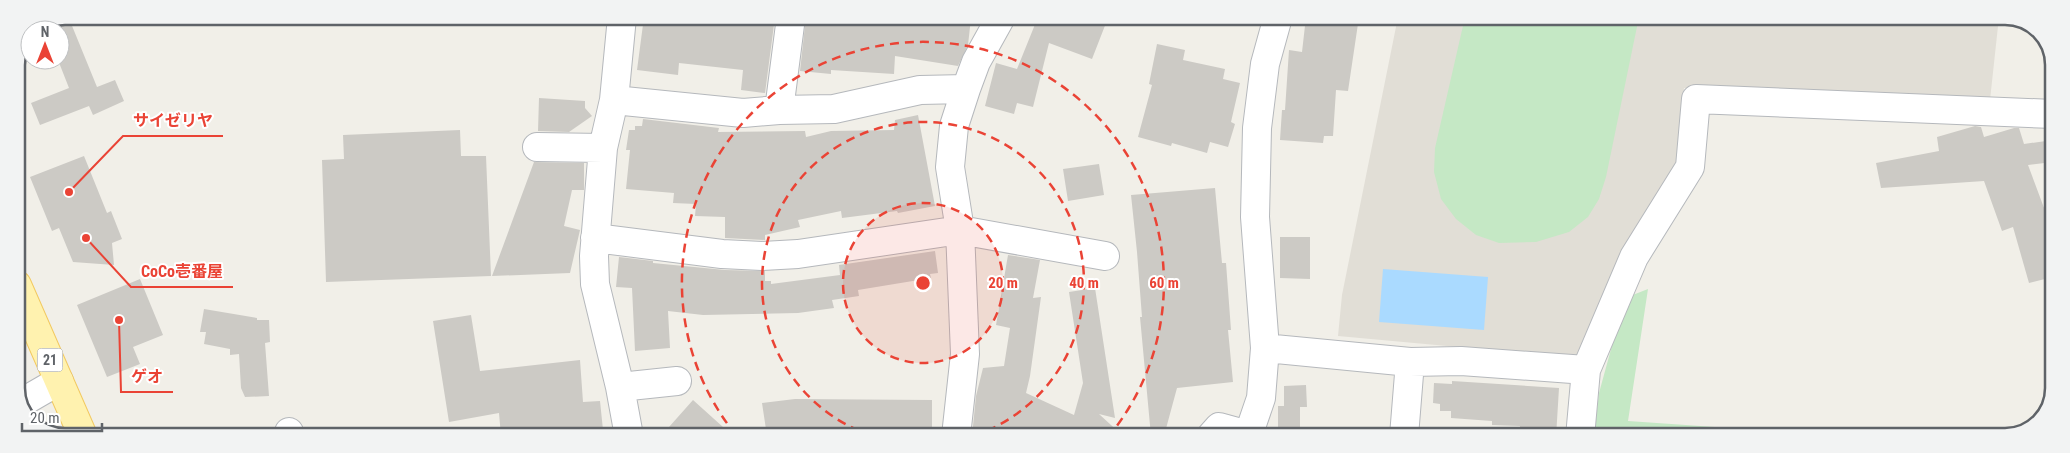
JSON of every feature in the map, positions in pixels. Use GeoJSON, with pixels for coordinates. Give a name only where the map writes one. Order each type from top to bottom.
{"type":"FeatureCollection","features":[{"type":"Feature","properties":{"kind":"main road","name":"21"},"geometry":{"type":"LineString","coordinates":[[25,305],[80,428]]}},
{"type":"Feature","properties":{"kind":"street"},"geometry":{"type":"LineString","coordinates":[[621,25],[614,100],[603,148],[595,238],[595,284],[620,387],[628,428]]}},
{"type":"Feature","properties":{"kind":"street"},"geometry":{"type":"LineString","coordinates":[[779,110],[789,25]]}},
{"type":"Feature","properties":{"kind":"street"},"geometry":{"type":"LineString","coordinates":[[957,428],[964,354],[960,230],[950,167],[954,126],[976,62],[997,25]]}},
{"type":"Feature","properties":{"kind":"street"},"geometry":{"type":"LineString","coordinates":[[1251,428],[1260,398],[1265,348],[1255,217],[1257,128],[1265,64],[1276,25]]}},
{"type":"Feature","properties":{"kind":"street"},"geometry":{"type":"LineString","coordinates":[[614,100],[743,113],[834,109],[920,90],[966,89]]}},
{"type":"Feature","properties":{"kind":"street"},"geometry":{"type":"LineString","coordinates":[[1581,428],[1586,370],[1634,257],[1690,167],[1696,99],[2045,114]]}},
{"type":"Feature","properties":{"kind":"street"},"geometry":{"type":"LineString","coordinates":[[537,147],[603,148]]}},
{"type":"Feature","properties":{"kind":"street"},"geometry":{"type":"LineString","coordinates":[[595,238],[722,254],[762,256],[798,254],[960,230],[1105,256]]}},
{"type":"Feature","properties":{"kind":"street"},"geometry":{"type":"LineString","coordinates":[[1265,348],[1410,362],[1461,361],[1586,370]]}},
{"type":"Feature","properties":{"kind":"street"},"geometry":{"type":"LineString","coordinates":[[1405,428],[1410,362]]}},
{"type":"Feature","properties":{"kind":"street"},"geometry":{"type":"LineString","coordinates":[[620,387],[677,380]]}},
{"type":"Feature","properties":{"kind":"street"},"geometry":{"type":"LineString","coordinates":[[27,400],[59,381]]}},
{"type":"Feature","properties":{"kind":"shaded area"},"geometry":{"type":"Polygon","coordinates":[[[1396,25],[1998,25],[1990,100],[1684,88],[1679,160],[1580,354],[1567,357],[1338,336],[1342,295],[1396,25]]]}},
{"type":"Feature","properties":{"kind":"green space"},"geometry":{"type":"Polygon","coordinates":[[[1463,25],[1637,25],[1606,177],[1599,199],[1588,217],[1569,232],[1536,242],[1499,243],[1476,235],[1456,219],[1441,199],[1434,172],[1435,148],[1463,25]]]}},
{"type":"Feature","properties":{"kind":"green space"},"geometry":{"type":"Polygon","coordinates":[[[1648,289],[1628,421],[1729,428],[1595,428],[1599,393],[1625,298],[1648,289]]]}},
{"type":"Feature","properties":{"kind":"water"},"geometry":{"type":"Polygon","coordinates":[[[1383,269],[1488,277],[1484,330],[1379,322],[1383,269]]]}},
{"type":"Feature","properties":{"kind":"building"},"geometry":{"type":"Polygon","coordinates":[[[70,25],[72,25],[97,87],[115,80],[124,101],[93,115],[89,106],[40,125],[31,103],[69,88],[62,70],[70,70],[70,25]]]}},
{"type":"Feature","properties":{"kind":"building"},"geometry":{"type":"Polygon","coordinates":[[[643,25],[774,25],[765,93],[741,90],[743,70],[679,63],[678,75],[637,70],[643,25]]]}},
{"type":"Feature","properties":{"kind":"building"},"geometry":{"type":"Polygon","coordinates":[[[805,25],[970,25],[968,45],[958,66],[895,56],[894,74],[831,70],[831,74],[800,71],[805,25]]]}},
{"type":"Feature","properties":{"kind":"building"},"geometry":{"type":"Polygon","coordinates":[[[1035,25],[1105,25],[1092,59],[1049,43],[1033,107],[1017,103],[1014,114],[985,106],[996,63],[1017,69],[1035,25]]]}},
{"type":"Feature","properties":{"kind":"building"},"geometry":{"type":"Polygon","coordinates":[[[1305,25],[1358,25],[1348,91],[1336,90],[1333,136],[1324,136],[1323,143],[1280,140],[1282,110],[1285,110],[1289,50],[1302,52],[1305,25]]]}},
{"type":"Feature","properties":{"kind":"building"},"geometry":{"type":"Polygon","coordinates":[[[1157,44],[1185,50],[1183,60],[1225,69],[1223,79],[1240,83],[1231,122],[1235,124],[1228,147],[1210,142],[1207,153],[1172,143],[1171,146],[1138,137],[1152,85],[1149,84],[1157,44]]]}},
{"type":"Feature","properties":{"kind":"building"},"geometry":{"type":"Polygon","coordinates":[[[539,98],[585,101],[585,108],[592,116],[569,132],[538,131],[539,98]]]}},
{"type":"Feature","properties":{"kind":"building"},"geometry":{"type":"Polygon","coordinates":[[[918,115],[935,206],[898,213],[897,211],[842,218],[841,211],[798,220],[800,227],[765,235],[765,240],[725,238],[725,217],[695,216],[696,204],[673,203],[674,193],[626,189],[630,150],[626,150],[629,130],[635,130],[635,126],[642,126],[643,119],[719,128],[718,132],[805,131],[806,137],[831,131],[894,130],[895,120],[918,115]]]}},
{"type":"Feature","properties":{"kind":"building"},"geometry":{"type":"Polygon","coordinates":[[[1975,126],[1981,127],[1984,137],[2019,128],[2024,144],[2045,141],[2045,163],[2028,165],[2045,211],[2045,279],[2029,283],[2013,227],[2002,231],[1984,181],[1881,188],[1876,163],[1939,151],[1937,137],[1975,126]]]}},
{"type":"Feature","properties":{"kind":"building"},"geometry":{"type":"Polygon","coordinates":[[[460,130],[461,156],[486,156],[491,276],[326,282],[322,160],[344,159],[343,135],[460,130]]]}},
{"type":"Feature","properties":{"kind":"building"},"geometry":{"type":"Polygon","coordinates":[[[84,156],[107,213],[111,211],[122,239],[112,243],[114,265],[73,262],[59,228],[52,231],[30,177],[84,156]]]}},
{"type":"Feature","properties":{"kind":"building"},"geometry":{"type":"Polygon","coordinates":[[[534,162],[584,163],[584,190],[572,190],[564,226],[580,230],[570,273],[492,276],[534,162]]]}},
{"type":"Feature","properties":{"kind":"building"},"geometry":{"type":"Polygon","coordinates":[[[1099,164],[1104,195],[1068,201],[1063,169],[1099,164]]]}},
{"type":"Feature","properties":{"kind":"building"},"geometry":{"type":"Polygon","coordinates":[[[1215,188],[1222,263],[1226,263],[1231,330],[1228,330],[1233,382],[1177,388],[1166,428],[1150,428],[1131,195],[1215,188]]]}},
{"type":"Feature","properties":{"kind":"building"},"geometry":{"type":"Polygon","coordinates":[[[1280,237],[1310,237],[1310,279],[1280,278],[1280,237]]]}},
{"type":"Feature","properties":{"kind":"building"},"geometry":{"type":"Polygon","coordinates":[[[935,251],[938,273],[930,274],[931,278],[858,290],[859,296],[832,300],[834,308],[798,313],[703,315],[668,311],[670,348],[635,351],[632,288],[616,287],[619,257],[653,261],[653,263],[725,270],[765,271],[765,281],[771,281],[771,284],[840,275],[839,265],[935,251]]]}},
{"type":"Feature","properties":{"kind":"building"},"geometry":{"type":"Polygon","coordinates":[[[1008,255],[1040,260],[1033,298],[1041,297],[1026,393],[1074,415],[1083,383],[1069,292],[1095,288],[1115,418],[1099,414],[1114,428],[973,428],[976,396],[983,368],[1004,366],[1010,328],[996,325],[1008,255]]]}},
{"type":"Feature","properties":{"kind":"building"},"geometry":{"type":"Polygon","coordinates":[[[140,279],[163,335],[133,347],[140,364],[107,377],[77,305],[140,279]]]}},
{"type":"Feature","properties":{"kind":"building"},"geometry":{"type":"Polygon","coordinates":[[[204,309],[257,318],[257,320],[269,320],[270,342],[265,343],[269,396],[245,397],[241,388],[239,354],[230,355],[230,349],[204,344],[206,332],[200,332],[204,309]]]}},
{"type":"Feature","properties":{"kind":"building"},"geometry":{"type":"Polygon","coordinates":[[[471,315],[480,371],[580,360],[583,402],[600,401],[603,428],[500,428],[499,413],[449,422],[433,321],[471,315]]]}},
{"type":"Feature","properties":{"kind":"building"},"geometry":{"type":"Polygon","coordinates":[[[1452,381],[1559,388],[1557,428],[1520,428],[1520,426],[1492,425],[1492,421],[1451,418],[1451,411],[1440,411],[1440,404],[1433,403],[1434,383],[1452,384],[1452,381]]]}},
{"type":"Feature","properties":{"kind":"building"},"geometry":{"type":"Polygon","coordinates":[[[1306,385],[1307,407],[1300,407],[1300,428],[1278,428],[1278,406],[1284,406],[1284,386],[1306,385]]]}},
{"type":"Feature","properties":{"kind":"building"},"geometry":{"type":"Polygon","coordinates":[[[795,399],[932,400],[932,428],[766,428],[762,403],[795,399]]]}},
{"type":"Feature","properties":{"kind":"building"},"geometry":{"type":"Polygon","coordinates":[[[693,400],[724,428],[668,428],[693,400]]]}},
{"type":"Feature","properties":{"kind":"place","name":"サイゼリヤ"},"geometry":{"type":"Point","coordinates":[69,192]}},
{"type":"Feature","properties":{"kind":"place","name":"CoCo壱番屋"},"geometry":{"type":"Point","coordinates":[86,238]}},
{"type":"Feature","properties":{"kind":"place","name":"ゲオ"},"geometry":{"type":"Point","coordinates":[119,320]}}]}
